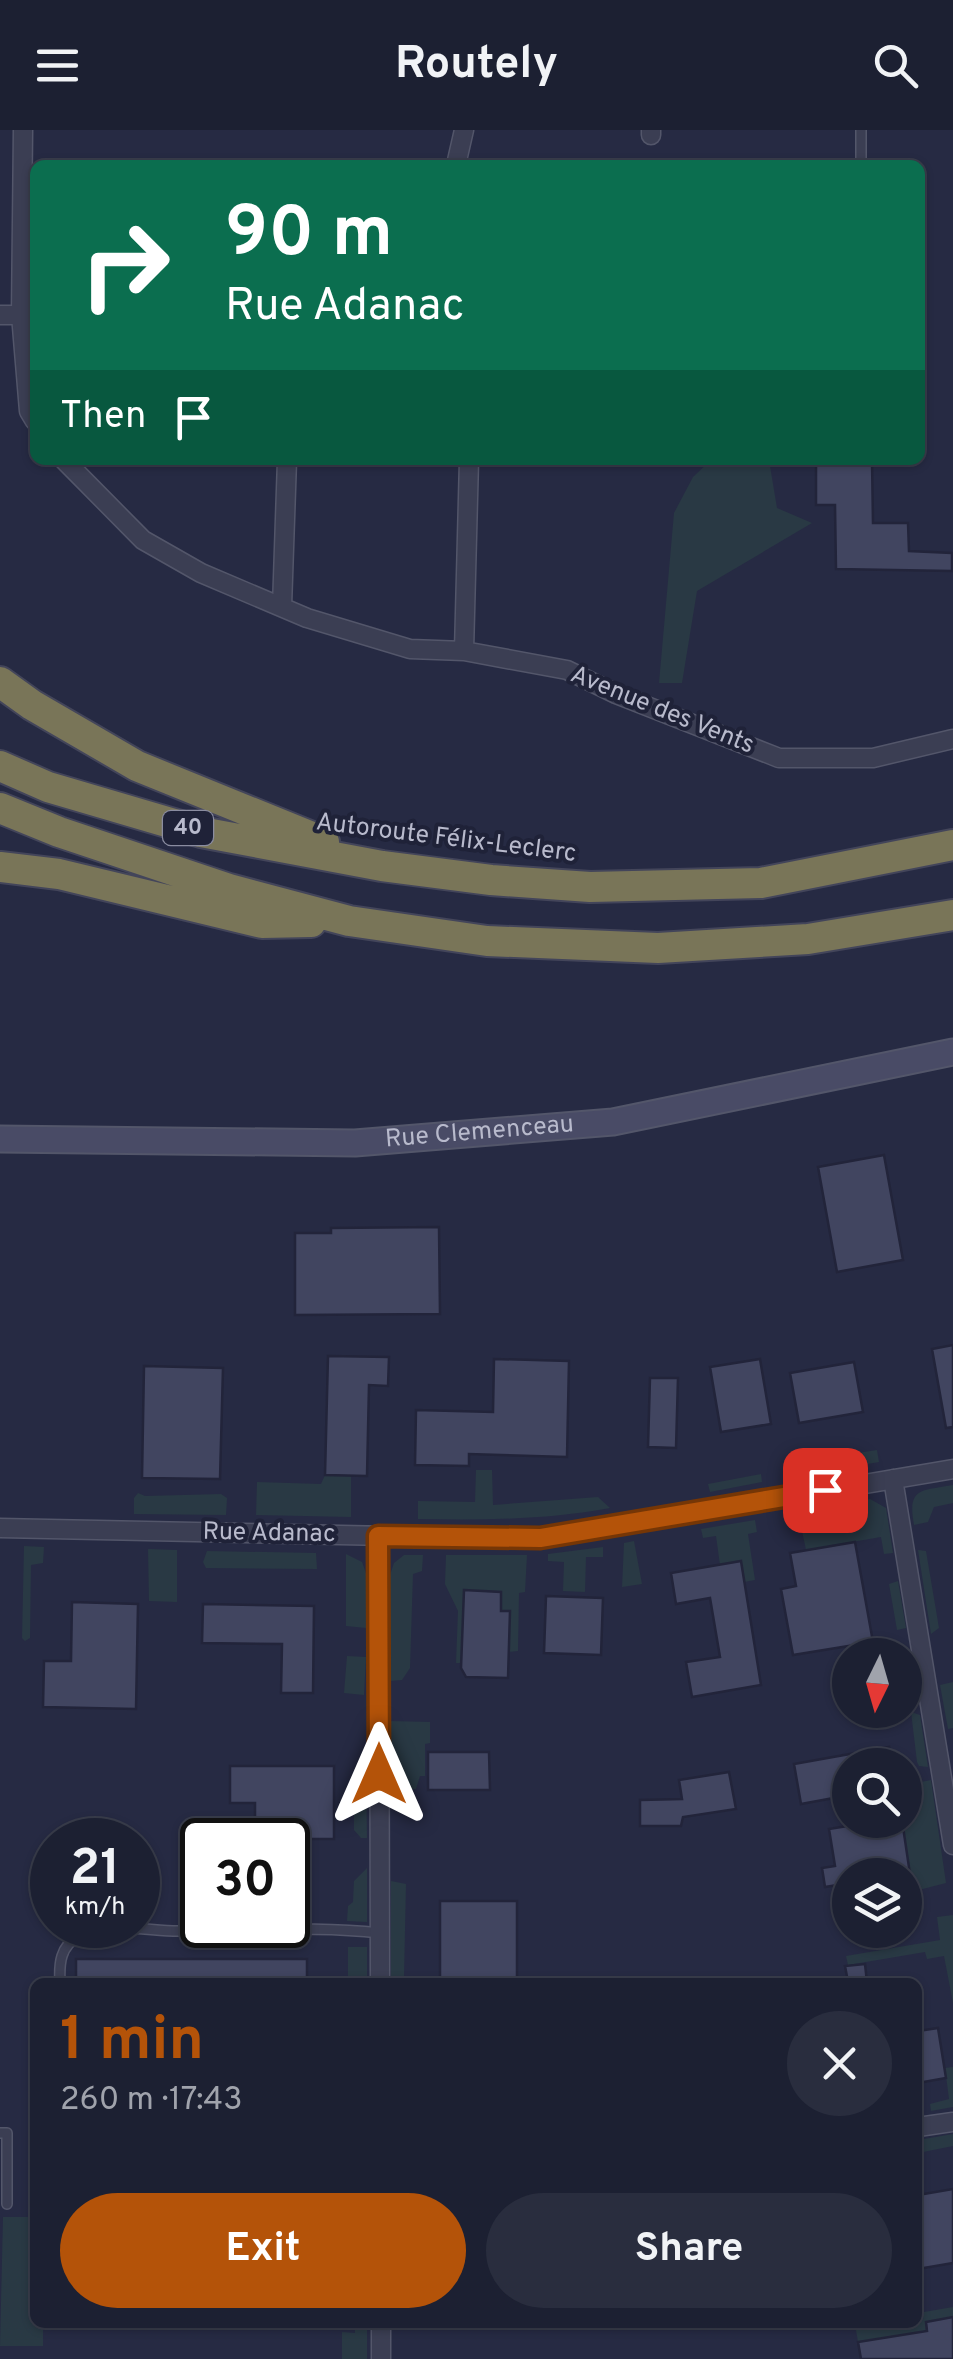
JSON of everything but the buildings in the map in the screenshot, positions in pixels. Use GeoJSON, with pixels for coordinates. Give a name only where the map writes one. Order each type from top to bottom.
{"type":"FeatureCollection","features":[{"type":"Feature","properties":{"kind":"highway"},"geometry":{"type":"LineString","coordinates":[[0,682],[137,766],[382,866]]}},
{"type":"Feature","properties":{"kind":"highway","name":"Autoroute Félix-Leclerc"},"geometry":{"type":"LineString","coordinates":[[0,766],[48,787],[201,832],[382,866],[590,887],[761,883],[953,845]]}},
{"type":"Feature","properties":{"kind":"highway","name":"40"},"geometry":{"type":"LineString","coordinates":[[0,808],[229,890],[349,920],[487,942],[658,948],[808,938],[953,914]]}},
{"type":"Feature","properties":{"kind":"highway"},"geometry":{"type":"LineString","coordinates":[[0,866],[59,874],[262,923],[349,920]]}},
{"type":"Feature","properties":{"kind":"street"},"geometry":{"type":"LineString","coordinates":[[23,130],[30,414]]}},
{"type":"Feature","properties":{"kind":"street"},"geometry":{"type":"LineString","coordinates":[[457,160],[464,130]]}},
{"type":"Feature","properties":{"kind":"street"},"geometry":{"type":"LineString","coordinates":[[0,315],[28,315]]}},
{"type":"Feature","properties":{"kind":"street","name":"Avenue des Vents"},"geometry":{"type":"LineString","coordinates":[[69,465],[143,540],[201,573],[308,618],[410,648],[464,651],[567,670],[616,694],[778,758],[873,758],[953,738]]}},
{"type":"Feature","properties":{"kind":"street"},"geometry":{"type":"LineString","coordinates":[[282,607],[287,465]]}},
{"type":"Feature","properties":{"kind":"street"},"geometry":{"type":"LineString","coordinates":[[464,651],[468,465]]}},
{"type":"Feature","properties":{"kind":"street","name":"Rue Clemenceau"},"geometry":{"type":"LineString","coordinates":[[0,1138],[354,1143],[613,1122],[953,1052]]}},
{"type":"Feature","properties":{"kind":"street","name":"Rue Adanac"},"geometry":{"type":"LineString","coordinates":[[0,1528],[540,1538],[953,1469]]}},
{"type":"Feature","properties":{"kind":"street"},"geometry":{"type":"LineString","coordinates":[[894,1479],[953,1845]]}},
{"type":"Feature","properties":{"kind":"street"},"geometry":{"type":"LineString","coordinates":[[378,1536],[380,1978]]}},
{"type":"Feature","properties":{"kind":"street"},"geometry":{"type":"LineString","coordinates":[[922,2126],[953,2122]]}},
{"type":"Feature","properties":{"kind":"street"},"geometry":{"type":"LineString","coordinates":[[380,2328],[380,2359]]}},
{"type":"Feature","properties":{"kind":"lane"},"geometry":{"type":"LineString","coordinates":[[861,160],[862,130]]}},
{"type":"Feature","properties":{"kind":"lane"},"geometry":{"type":"LineString","coordinates":[[60,1978],[62,1952],[77,1936],[101,1928],[332,1928],[380,1933]]}},
{"type":"Feature","properties":{"kind":"lane"},"geometry":{"type":"LineString","coordinates":[[0,2133],[7,2133],[7,2204]]}},
{"type":"Feature","properties":{"kind":"shaded area"},"geometry":{"type":"Polygon","coordinates":[[[706,465],[770,465],[777,508],[812,523],[697,591],[682,683],[659,683],[674,513],[693,477],[706,465]]]}},
{"type":"Feature","properties":{"kind":"shaded area"},"geometry":{"type":"Polygon","coordinates":[[[877,1450],[879,1462],[811,1474],[813,1460],[877,1450]]]}},
{"type":"Feature","properties":{"kind":"shaded area"},"geometry":{"type":"Polygon","coordinates":[[[476,1470],[492,1470],[493,1505],[598,1497],[610,1508],[538,1517],[418,1519],[418,1501],[475,1502],[476,1470]]]}},
{"type":"Feature","properties":{"kind":"shaded area"},"geometry":{"type":"Polygon","coordinates":[[[761,1474],[762,1482],[710,1492],[708,1484],[761,1474]]]}},
{"type":"Feature","properties":{"kind":"shaded area"},"geometry":{"type":"Polygon","coordinates":[[[325,1475],[351,1476],[351,1517],[256,1515],[257,1482],[321,1484],[325,1475]]]}},
{"type":"Feature","properties":{"kind":"shaded area"},"geometry":{"type":"Polygon","coordinates":[[[953,1485],[953,1503],[934,1507],[928,1522],[914,1525],[915,1497],[932,1488],[953,1485]]]}},
{"type":"Feature","properties":{"kind":"shaded area"},"geometry":{"type":"Polygon","coordinates":[[[138,1493],[221,1494],[227,1498],[226,1515],[134,1514],[138,1493]]]}},
{"type":"Feature","properties":{"kind":"shaded area"},"geometry":{"type":"Polygon","coordinates":[[[870,1499],[886,1508],[893,1553],[884,1554],[881,1537],[806,1550],[798,1512],[870,1499]]]}},
{"type":"Feature","properties":{"kind":"shaded area"},"geometry":{"type":"Polygon","coordinates":[[[755,1520],[757,1532],[748,1534],[755,1580],[744,1582],[720,1565],[716,1536],[703,1538],[701,1529],[755,1520]]]}},
{"type":"Feature","properties":{"kind":"shaded area"},"geometry":{"type":"Polygon","coordinates":[[[634,1541],[642,1584],[622,1587],[624,1543],[634,1541]]]}},
{"type":"Feature","properties":{"kind":"shaded area"},"geometry":{"type":"Polygon","coordinates":[[[24,1546],[44,1547],[43,1563],[31,1565],[30,1638],[25,1641],[22,1638],[24,1546]]]}},
{"type":"Feature","properties":{"kind":"shaded area"},"geometry":{"type":"Polygon","coordinates":[[[603,1547],[603,1557],[586,1557],[585,1592],[563,1591],[564,1562],[548,1561],[548,1554],[603,1547]]]}},
{"type":"Feature","properties":{"kind":"shaded area"},"geometry":{"type":"Polygon","coordinates":[[[148,1549],[177,1550],[177,1602],[149,1601],[148,1549]]]}},
{"type":"Feature","properties":{"kind":"shaded area"},"geometry":{"type":"Polygon","coordinates":[[[918,1550],[926,1551],[939,1628],[931,1634],[918,1550]]]}},
{"type":"Feature","properties":{"kind":"shaded area"},"geometry":{"type":"Polygon","coordinates":[[[207,1551],[316,1553],[317,1569],[206,1568],[203,1562],[207,1551]]]}},
{"type":"Feature","properties":{"kind":"shaded area"},"geometry":{"type":"Polygon","coordinates":[[[346,1554],[362,1562],[366,1573],[366,1628],[346,1626],[346,1554]]]}},
{"type":"Feature","properties":{"kind":"shaded area"},"geometry":{"type":"Polygon","coordinates":[[[404,1555],[423,1555],[422,1571],[413,1574],[410,1668],[402,1680],[390,1681],[390,1575],[394,1563],[404,1555]]]}},
{"type":"Feature","properties":{"kind":"shaded area"},"geometry":{"type":"Polygon","coordinates":[[[446,1555],[527,1555],[525,1592],[519,1593],[518,1651],[508,1652],[501,1592],[464,1590],[461,1663],[456,1663],[458,1611],[445,1584],[446,1555]]]}},
{"type":"Feature","properties":{"kind":"shaded area"},"geometry":{"type":"Polygon","coordinates":[[[898,1581],[906,1628],[897,1630],[889,1584],[898,1581]]]}},
{"type":"Feature","properties":{"kind":"shaded area"},"geometry":{"type":"Polygon","coordinates":[[[347,1656],[366,1657],[364,1695],[344,1693],[347,1656]]]}},
{"type":"Feature","properties":{"kind":"shaded area"},"geometry":{"type":"Polygon","coordinates":[[[953,1682],[953,1728],[948,1729],[940,1685],[953,1682]]]}},
{"type":"Feature","properties":{"kind":"shaded area"},"geometry":{"type":"Polygon","coordinates":[[[390,1721],[430,1722],[425,1776],[420,1776],[416,1789],[403,1789],[401,1807],[390,1806],[390,1721]]]}},
{"type":"Feature","properties":{"kind":"shaded area"},"geometry":{"type":"Polygon","coordinates":[[[913,1728],[922,1728],[928,1767],[922,1766],[922,1748],[915,1748],[913,1728]]]}},
{"type":"Feature","properties":{"kind":"shaded area"},"geometry":{"type":"Polygon","coordinates":[[[366,1767],[367,1838],[361,1838],[354,1830],[354,1776],[366,1767]]]}},
{"type":"Feature","properties":{"kind":"shaded area"},"geometry":{"type":"Polygon","coordinates":[[[931,1780],[946,1883],[922,1889],[922,1858],[907,1858],[904,1838],[922,1838],[922,1782],[931,1780]]]}},
{"type":"Feature","properties":{"kind":"shaded area"},"geometry":{"type":"Polygon","coordinates":[[[367,1868],[367,1922],[347,1921],[354,1881],[367,1868]]]}},
{"type":"Feature","properties":{"kind":"shaded area"},"geometry":{"type":"Polygon","coordinates":[[[391,1881],[406,1884],[404,1977],[391,1977],[391,1881]]]}},
{"type":"Feature","properties":{"kind":"shaded area"},"geometry":{"type":"Polygon","coordinates":[[[953,1915],[953,2003],[944,1956],[927,1959],[925,1952],[848,1965],[846,1956],[893,1948],[922,1948],[922,1943],[940,1940],[937,1917],[953,1915]]]}},
{"type":"Feature","properties":{"kind":"shaded area"},"geometry":{"type":"Polygon","coordinates":[[[348,1947],[367,1947],[367,1978],[348,1978],[348,1947]]]}},
{"type":"Feature","properties":{"kind":"shaded area"},"geometry":{"type":"Polygon","coordinates":[[[953,2067],[953,2107],[931,2111],[930,2104],[949,2099],[945,2068],[953,2067]]]}},
{"type":"Feature","properties":{"kind":"shaded area"},"geometry":{"type":"Polygon","coordinates":[[[953,2134],[953,2146],[922,2152],[922,2139],[953,2134]]]}},
{"type":"Feature","properties":{"kind":"shaded area"},"geometry":{"type":"Polygon","coordinates":[[[3,2217],[30,2217],[30,2328],[43,2328],[43,2346],[0,2346],[3,2217]]]}},
{"type":"Feature","properties":{"kind":"shaded area"},"geometry":{"type":"Polygon","coordinates":[[[953,2307],[953,2317],[926,2322],[932,2359],[909,2359],[904,2334],[858,2342],[856,2328],[922,2328],[922,2312],[953,2307]]]}},
{"type":"Feature","properties":{"kind":"shaded area"},"geometry":{"type":"Polygon","coordinates":[[[355,2328],[367,2328],[367,2359],[342,2359],[342,2332],[355,2333],[355,2328]]]}},
{"type":"Feature","properties":{"kind":"route"},"geometry":{"type":"LineString","coordinates":[[379,1774],[378,1536],[540,1538],[825,1490]]}}]}
